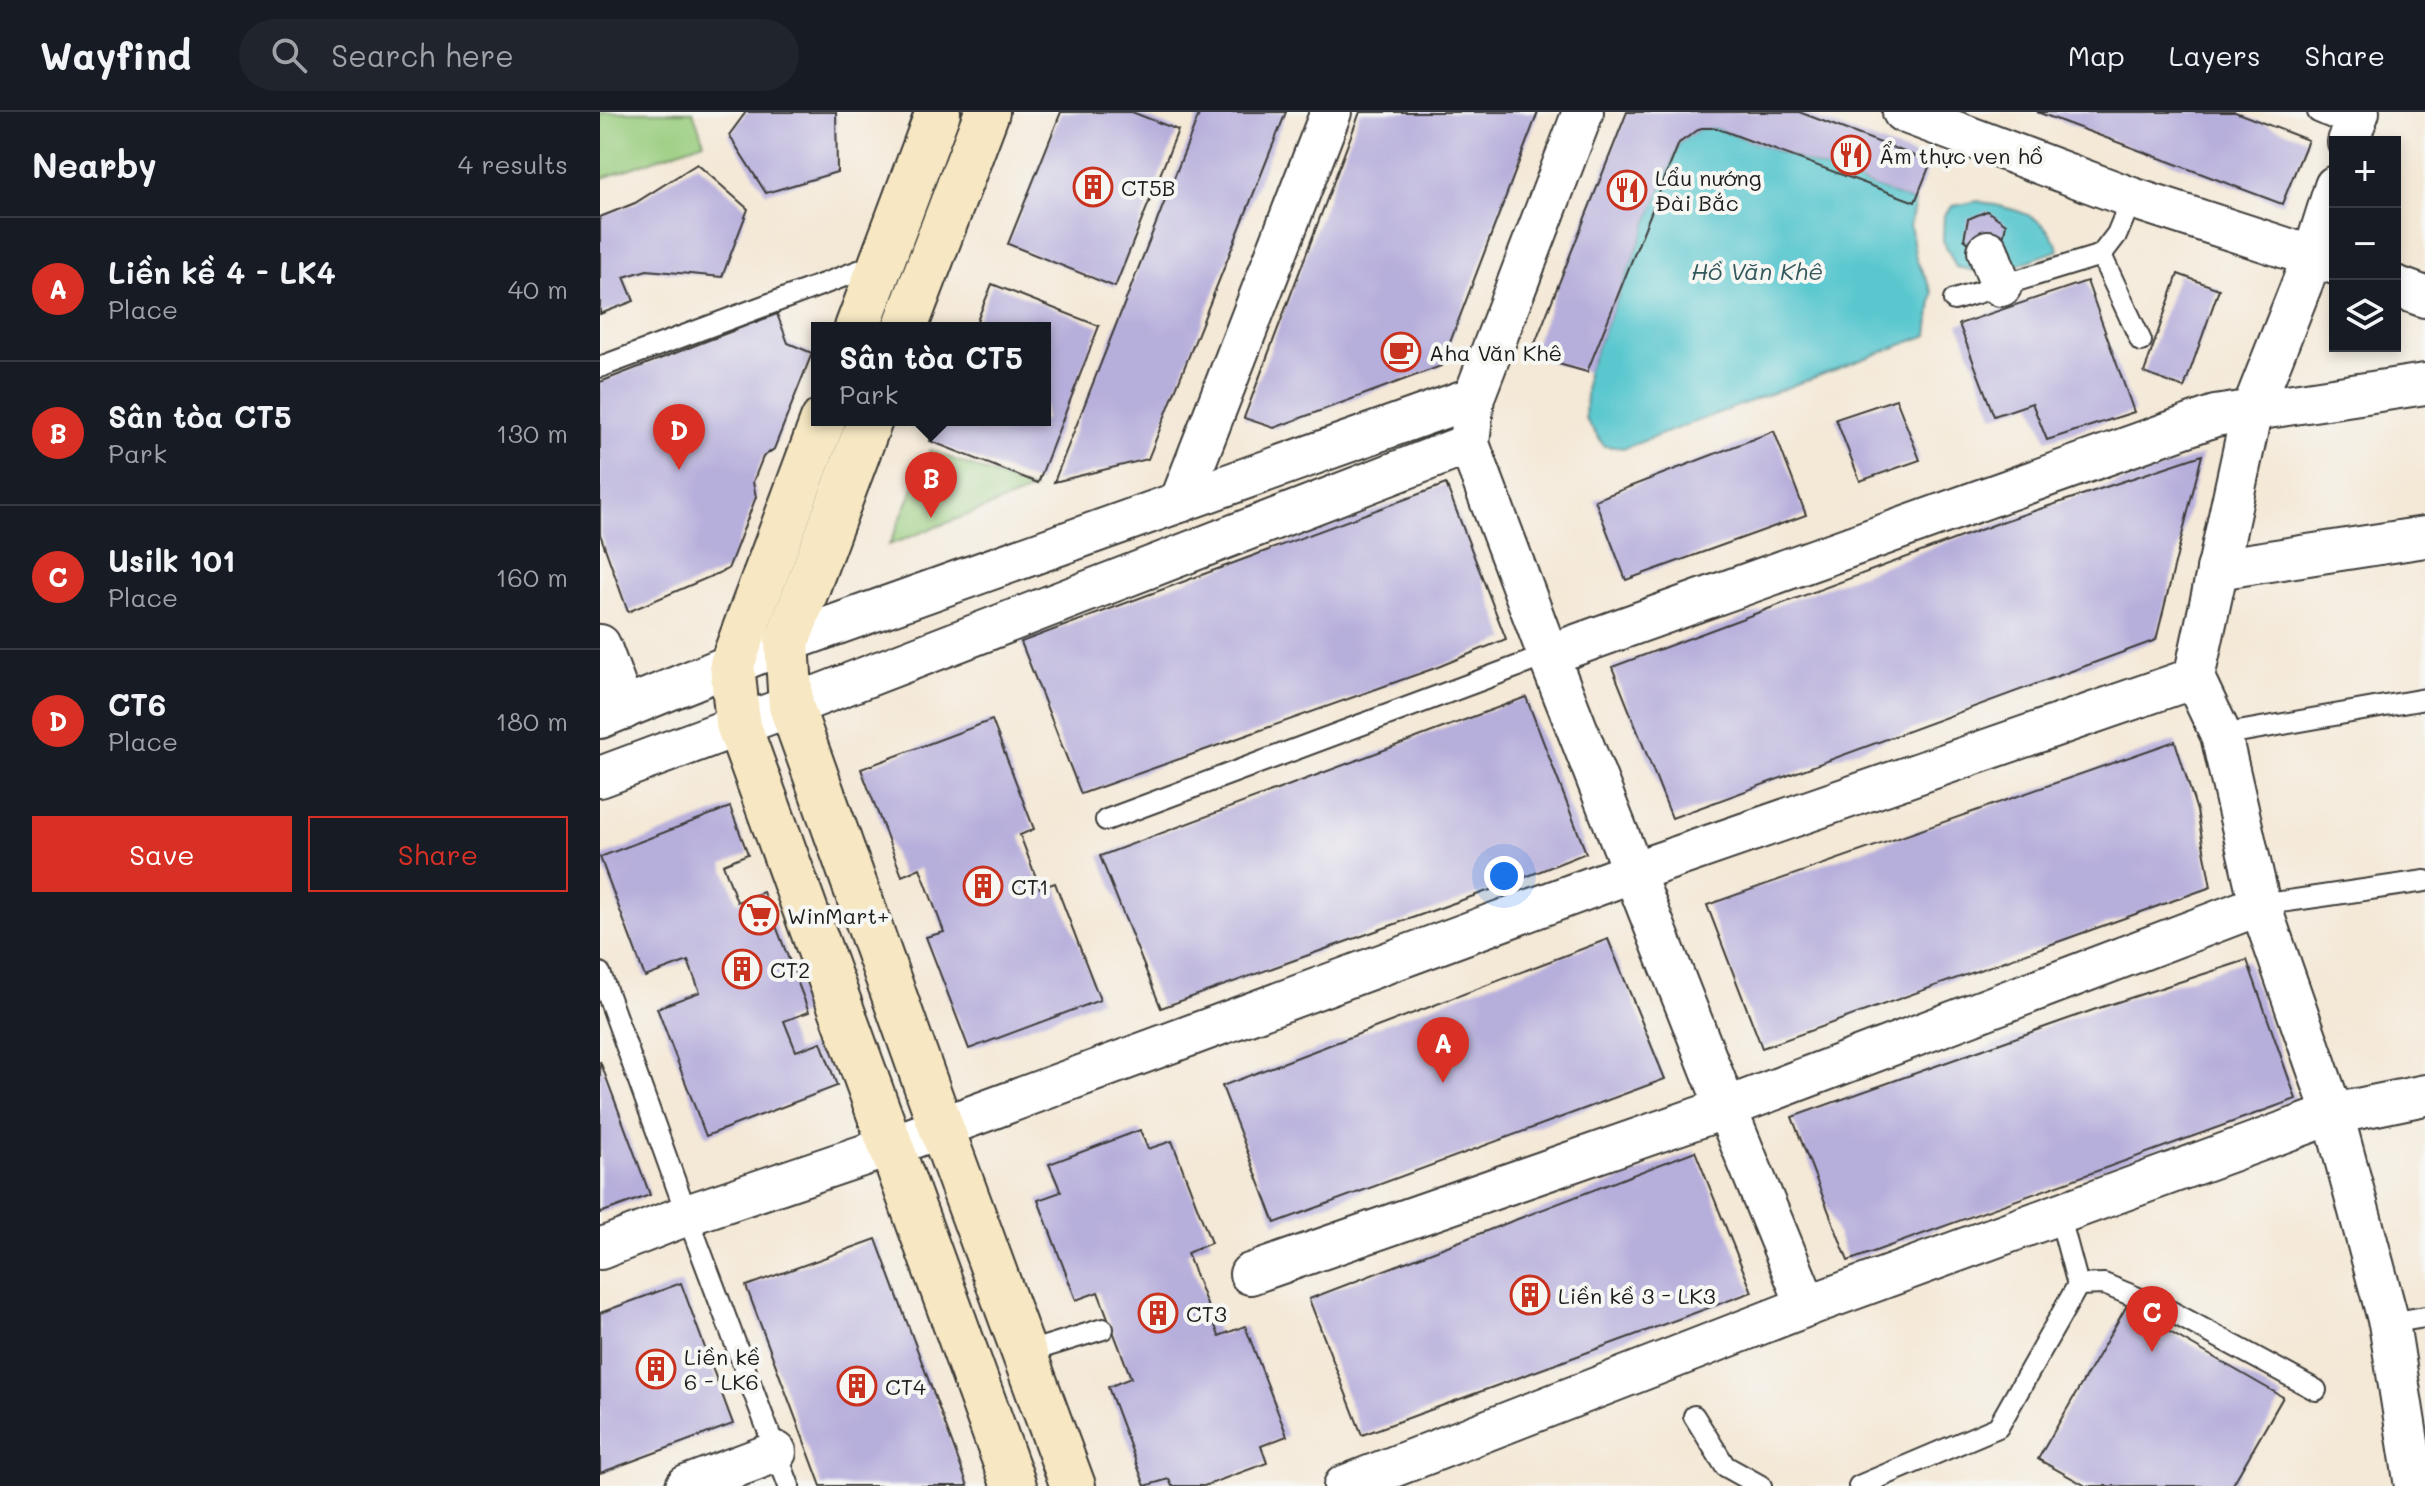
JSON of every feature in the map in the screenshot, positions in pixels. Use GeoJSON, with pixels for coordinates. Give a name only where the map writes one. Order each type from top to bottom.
{"type":"FeatureCollection","features":[{"type":"Feature","properties":{"kind":"street"},"geometry":{"type":"LineString","coordinates":[[859,322],[938,112]]}},
{"type":"Feature","properties":{"kind":"street"},"geometry":{"type":"LineString","coordinates":[[907,322],[987,112]]}},
{"type":"Feature","properties":{"kind":"street"},"geometry":{"type":"LineString","coordinates":[[1180,502],[1331,112]]}},
{"type":"Feature","properties":{"kind":"street"},"geometry":{"type":"LineString","coordinates":[[1583,112],[1474,397],[1469,444],[1633,872],[1807,1306]]}},
{"type":"Feature","properties":{"kind":"street"},"geometry":{"type":"LineString","coordinates":[[1903,112],[2132,198],[2324,260]]}},
{"type":"Feature","properties":{"kind":"street"},"geometry":{"type":"LineString","coordinates":[[2332,208],[2324,260],[2252,410],[2194,678],[2221,735],[2260,905],[2407,1320],[2415,1486]]}},
{"type":"Feature","properties":{"kind":"street"},"geometry":{"type":"LineString","coordinates":[[2401,288],[2425,297]]}},
{"type":"Feature","properties":{"kind":"street"},"geometry":{"type":"LineString","coordinates":[[1548,655],[2215,416],[2425,384]]}},
{"type":"Feature","properties":{"kind":"street"},"geometry":{"type":"LineString","coordinates":[[600,645],[612,713],[787,642],[1474,397]]}},
{"type":"Feature","properties":{"kind":"street"},"geometry":{"type":"LineString","coordinates":[[821,426],[732,664],[738,724],[1014,1486]]}},
{"type":"Feature","properties":{"kind":"street"},"geometry":{"type":"LineString","coordinates":[[868,426],[787,642],[791,706],[1073,1486]]}},
{"type":"Feature","properties":{"kind":"street"},"geometry":{"type":"LineString","coordinates":[[600,777],[1469,444]]}},
{"type":"Feature","properties":{"kind":"street"},"geometry":{"type":"LineString","coordinates":[[2217,569],[2425,537]]}},
{"type":"Feature","properties":{"kind":"street"},"geometry":{"type":"LineString","coordinates":[[600,1249],[687,1215],[891,1146],[1633,872],[2194,678]]}},
{"type":"Feature","properties":{"kind":"street"},"geometry":{"type":"LineString","coordinates":[[1250,1274],[1726,1108],[2260,905]]}},
{"type":"Feature","properties":{"kind":"street"},"geometry":{"type":"LineString","coordinates":[[1344,1486],[1807,1306],[2333,1114],[2425,1095]]}},
{"type":"Feature","properties":{"kind":"street"},"geometry":{"type":"LineString","coordinates":[[686,1486],[782,1469]]}},
{"type":"Feature","properties":{"kind":"lane"},"geometry":{"type":"LineString","coordinates":[[1954,300],[1994,269],[2101,255],[2117,234],[2132,198]]}},
{"type":"Feature","properties":{"kind":"lane"},"geometry":{"type":"LineString","coordinates":[[2101,255],[2141,341]]}},
{"type":"Feature","properties":{"kind":"lane"},"geometry":{"type":"LineString","coordinates":[[600,367],[882,262]]}},
{"type":"Feature","properties":{"kind":"lane"},"geometry":{"type":"LineString","coordinates":[[1106,820],[1548,655]]}},
{"type":"Feature","properties":{"kind":"lane"},"geometry":{"type":"LineString","coordinates":[[2221,735],[2425,699]]}},
{"type":"Feature","properties":{"kind":"lane"},"geometry":{"type":"LineString","coordinates":[[2260,905],[2425,881]]}},
{"type":"Feature","properties":{"kind":"lane"},"geometry":{"type":"LineString","coordinates":[[600,973],[606,1006],[782,1469]]}},
{"type":"Feature","properties":{"kind":"lane"},"geometry":{"type":"LineString","coordinates":[[1859,1486],[1998,1427],[2078,1285],[2059,1214]]}},
{"type":"Feature","properties":{"kind":"lane"},"geometry":{"type":"LineString","coordinates":[[2078,1285],[2104,1284],[2170,1311],[2316,1390]]}},
{"type":"Feature","properties":{"kind":"lane"},"geometry":{"type":"LineString","coordinates":[[1025,1353],[1103,1329]]}},
{"type":"Feature","properties":{"kind":"lane"},"geometry":{"type":"LineString","coordinates":[[1694,1416],[1725,1466],[1761,1486]]}},
{"type":"Feature","properties":{"kind":"green space"},"geometry":{"type":"Polygon","coordinates":[[[693,112],[704,142],[600,179],[600,114],[693,112]]]}},
{"type":"Feature","properties":{"kind":"green space"},"geometry":{"type":"Polygon","coordinates":[[[930,450],[1033,490],[889,545],[930,450]]]}},
{"type":"Feature","properties":{"kind":"water","name":"Hồ Văn Khê"},"geometry":{"type":"Polygon","coordinates":[[[1701,128],[1716,128],[1915,202],[1910,225],[1916,259],[1933,293],[1928,335],[1625,448],[1604,446],[1585,418],[1587,372],[1679,143],[1701,128]]]}},
{"type":"Feature","properties":{"kind":"water"},"geometry":{"type":"Polygon","coordinates":[[[1978,201],[2015,210],[2036,220],[2053,237],[2059,250],[1992,274],[1956,267],[1943,240],[1944,215],[1953,206],[1978,201]]]}},
{"type":"Feature","properties":{"kind":"building"},"geometry":{"type":"Polygon","coordinates":[[[746,112],[836,112],[837,172],[766,193],[729,135],[746,112]]]}},
{"type":"Feature","properties":{"kind":"building","name":"CT5B"},"geometry":{"type":"Polygon","coordinates":[[[1061,112],[1132,112],[1178,130],[1115,287],[1008,244],[1061,112]]]}},
{"type":"Feature","properties":{"kind":"building"},"geometry":{"type":"Polygon","coordinates":[[[1200,112],[1286,112],[1148,459],[1054,482],[1200,112]]]}},
{"type":"Feature","properties":{"kind":"building"},"geometry":{"type":"Polygon","coordinates":[[[1360,112],[1538,112],[1441,366],[1274,428],[1244,418],[1360,112]]]}},
{"type":"Feature","properties":{"kind":"building"},"geometry":{"type":"Polygon","coordinates":[[[1627,112],[1799,112],[1931,162],[1915,202],[1716,128],[1701,128],[1679,143],[1587,372],[1530,356],[1627,112]]]}},
{"type":"Feature","properties":{"kind":"building"},"geometry":{"type":"Polygon","coordinates":[[[2037,112],[2235,112],[2308,140],[2282,204],[2037,112]]]}},
{"type":"Feature","properties":{"kind":"building"},"geometry":{"type":"Polygon","coordinates":[[[697,164],[748,209],[722,277],[647,270],[624,277],[634,301],[600,314],[600,217],[635,203],[697,164]]]}},
{"type":"Feature","properties":{"kind":"building"},"geometry":{"type":"Polygon","coordinates":[[[1987,211],[2006,224],[2001,248],[1981,253],[1964,239],[1968,219],[1987,211]]]}},
{"type":"Feature","properties":{"kind":"building"},"geometry":{"type":"Polygon","coordinates":[[[2178,274],[2219,289],[2184,388],[2144,373],[2178,274]]]}},
{"type":"Feature","properties":{"kind":"building"},"geometry":{"type":"Polygon","coordinates":[[[2087,281],[2134,412],[2047,440],[2032,403],[1994,416],[1959,324],[2087,281]]]}},
{"type":"Feature","properties":{"kind":"building"},"geometry":{"type":"Polygon","coordinates":[[[992,284],[1099,326],[1038,483],[930,441],[936,426],[1051,426],[1051,322],[976,322],[992,284]]]}},
{"type":"Feature","properties":{"kind":"building"},"geometry":{"type":"Polygon","coordinates":[[[777,314],[788,343],[811,353],[774,449],[763,457],[753,482],[756,497],[728,569],[628,612],[600,534],[600,382],[777,314]]]}},
{"type":"Feature","properties":{"kind":"building"},"geometry":{"type":"Polygon","coordinates":[[[1896,399],[1920,460],[1860,481],[1836,419],[1896,399]]]}},
{"type":"Feature","properties":{"kind":"building"},"geometry":{"type":"Polygon","coordinates":[[[1774,431],[1806,515],[1626,580],[1595,500],[1774,431]]]}},
{"type":"Feature","properties":{"kind":"building"},"geometry":{"type":"Polygon","coordinates":[[[2202,455],[2156,640],[1672,818],[1612,667],[2004,521],[2202,455]]]}},
{"type":"Feature","properties":{"kind":"building"},"geometry":{"type":"Polygon","coordinates":[[[1446,484],[1506,639],[1438,667],[1081,794],[1021,642],[1446,484]]]}},
{"type":"Feature","properties":{"kind":"building"},"geometry":{"type":"Polygon","coordinates":[[[1526,697],[1586,853],[1161,1008],[1100,856],[1526,697]]]}},
{"type":"Feature","properties":{"kind":"building","name":"CT1"},"geometry":{"type":"Polygon","coordinates":[[[992,720],[1034,829],[1020,835],[1040,888],[1055,883],[1100,1000],[969,1049],[926,937],[944,932],[920,868],[902,876],[861,769],[992,720]]]}},
{"type":"Feature","properties":{"kind":"building"},"geometry":{"type":"Polygon","coordinates":[[[2175,741],[2197,811],[2211,887],[1762,1048],[1707,905],[2175,741]]]}},
{"type":"Feature","properties":{"kind":"building","name":"CT2"},"geometry":{"type":"Polygon","coordinates":[[[730,807],[748,854],[723,864],[737,902],[763,892],[809,1012],[784,1021],[796,1051],[821,1042],[837,1086],[706,1136],[657,1008],[700,992],[688,961],[645,977],[600,857],[730,807]]]}},
{"type":"Feature","properties":{"kind":"building"},"geometry":{"type":"Polygon","coordinates":[[[1608,939],[1665,1079],[1275,1223],[1222,1086],[1608,939]]]}},
{"type":"Feature","properties":{"kind":"building"},"geometry":{"type":"Polygon","coordinates":[[[2247,960],[2296,1099],[1848,1261],[1792,1117],[2096,1009],[2247,960]]]}},
{"type":"Feature","properties":{"kind":"building"},"geometry":{"type":"Polygon","coordinates":[[[600,1061],[650,1195],[600,1213],[600,1061]]]}},
{"type":"Feature","properties":{"kind":"building","name":"CT3"},"geometry":{"type":"Polygon","coordinates":[[[1140,1130],[1148,1149],[1172,1141],[1211,1243],[1187,1253],[1219,1336],[1245,1326],[1287,1436],[1261,1446],[1267,1463],[1204,1486],[1172,1486],[1169,1479],[1145,1486],[1108,1387],[1131,1378],[1098,1292],[1076,1300],[1038,1200],[1061,1192],[1049,1164],[1140,1130]]]}},
{"type":"Feature","properties":{"kind":"building","name":"Liền kề 3 - LK3"},"geometry":{"type":"Polygon","coordinates":[[[1695,1151],[1752,1292],[1362,1435],[1309,1299],[1695,1151]]]}},
{"type":"Feature","properties":{"kind":"building","name":"CT4"},"geometry":{"type":"Polygon","coordinates":[[[876,1239],[968,1486],[821,1486],[746,1286],[876,1239]]]}},
{"type":"Feature","properties":{"kind":"building","name":"Liền kề 6 - LK6"},"geometry":{"type":"Polygon","coordinates":[[[681,1283],[733,1424],[600,1473],[600,1313],[681,1283]]]}},
{"type":"Feature","properties":{"kind":"building"},"geometry":{"type":"Polygon","coordinates":[[[2126,1307],[2283,1397],[2232,1486],[2086,1486],[2038,1459],[2126,1307]]]}},
{"type":"Feature","properties":{"kind":"place","name":"Ẩm thực ven hồ"},"geometry":{"type":"Point","coordinates":[1851,155]}},
{"type":"Feature","properties":{"kind":"place","name":"CT5B"},"geometry":{"type":"Point","coordinates":[1093,187]}},
{"type":"Feature","properties":{"kind":"place","name":"Lẩu nướng Đài Bắc"},"geometry":{"type":"Point","coordinates":[1627,190]}},
{"type":"Feature","properties":{"kind":"place","name":"Aha Văn Khê"},"geometry":{"type":"Point","coordinates":[1401,352]}},
{"type":"Feature","properties":{"kind":"place","name":"CT6"},"geometry":{"type":"Point","coordinates":[679,470]}},
{"type":"Feature","properties":{"kind":"place","name":"Sân tòa CT5"},"geometry":{"type":"Point","coordinates":[931,518]}},
{"type":"Feature","properties":{"kind":"place","name":"CT1"},"geometry":{"type":"Point","coordinates":[983,886]}},
{"type":"Feature","properties":{"kind":"place","name":"WinMart+"},"geometry":{"type":"Point","coordinates":[759,915]}},
{"type":"Feature","properties":{"kind":"place","name":"CT2"},"geometry":{"type":"Point","coordinates":[742,969]}},
{"type":"Feature","properties":{"kind":"place","name":"Liền kề 4 - LK4"},"geometry":{"type":"Point","coordinates":[1443,1083]}},
{"type":"Feature","properties":{"kind":"place","name":"Liền kề 3 - LK3"},"geometry":{"type":"Point","coordinates":[1530,1295]}},
{"type":"Feature","properties":{"kind":"place","name":"CT3"},"geometry":{"type":"Point","coordinates":[1158,1313]}},
{"type":"Feature","properties":{"kind":"place","name":"Usilk 101"},"geometry":{"type":"Point","coordinates":[2152,1352]}},
{"type":"Feature","properties":{"kind":"place","name":"Liền kề 6 - LK6"},"geometry":{"type":"Point","coordinates":[656,1369]}},
{"type":"Feature","properties":{"kind":"place","name":"CT4"},"geometry":{"type":"Point","coordinates":[857,1386]}}]}
